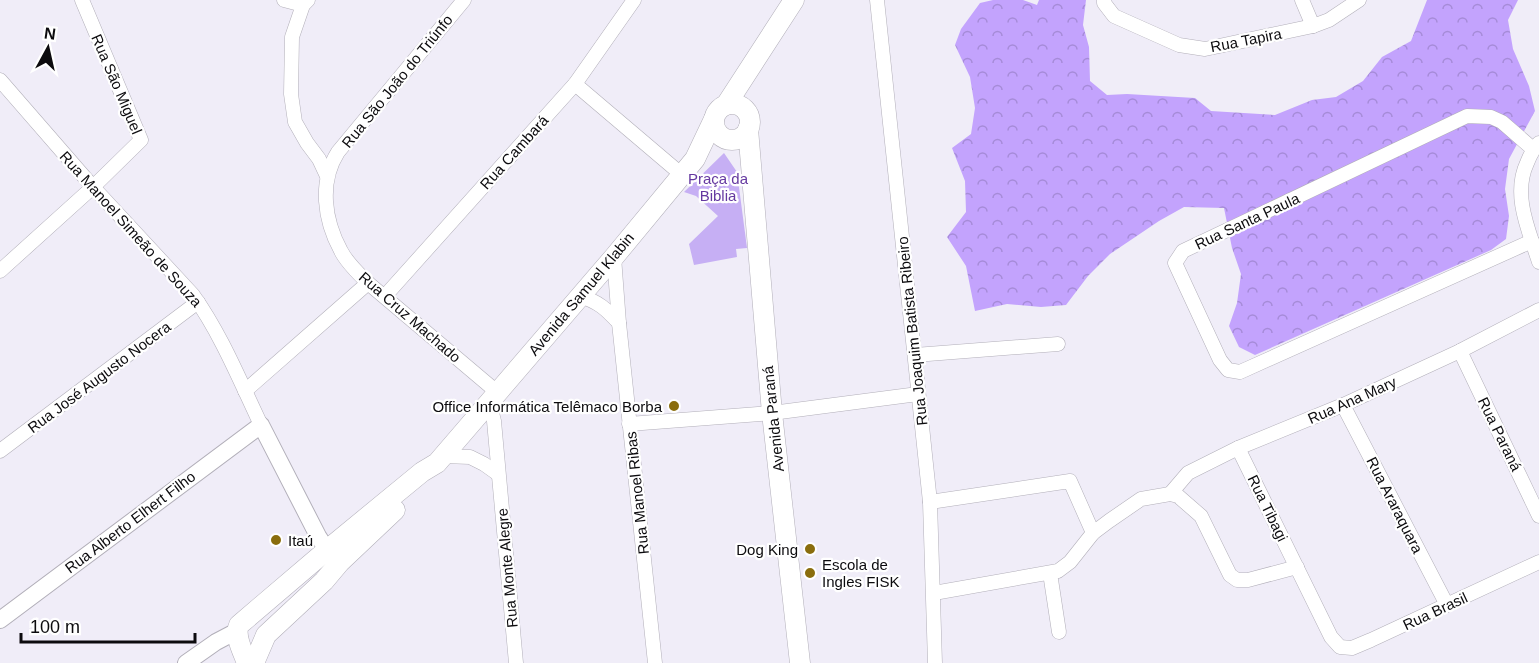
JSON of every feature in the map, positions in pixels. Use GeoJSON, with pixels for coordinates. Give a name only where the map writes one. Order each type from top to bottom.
{"type":"FeatureCollection","features":[{"type":"Feature","properties":{"kind":"main road","name":"Avenida Samuel Klabin"},"geometry":{"type":"LineString","coordinates":[[266,635],[324,580],[334,556],[430,477],[440,459],[614,257],[695,159],[720,112],[794,0]]}},
{"type":"Feature","properties":{"kind":"main road","name":"Avenida Samuel Klabin"},"geometry":{"type":"LineString","coordinates":[[739,130],[754,60]]}},
{"type":"Feature","properties":{"kind":"main road"},"geometry":{"type":"LineString","coordinates":[[695,159],[739,130],[743,107],[738,105],[720,112]]}},
{"type":"Feature","properties":{"kind":"main road","name":"Avenida Paraná"},"geometry":{"type":"LineString","coordinates":[[720,112],[717,131],[721,136],[739,130],[752,175],[772,413],[800,663]]}},
{"type":"Feature","properties":{"kind":"main road"},"geometry":{"type":"LineString","coordinates":[[247,663],[237,633],[239,625],[334,556]]}},
{"type":"Feature","properties":{"kind":"main road"},"geometry":{"type":"LineString","coordinates":[[237,633],[242,639],[247,640],[266,635]]}},
{"type":"Feature","properties":{"kind":"main road"},"geometry":{"type":"LineString","coordinates":[[254,663],[266,635]]}},
{"type":"Feature","properties":{"kind":"street","name":"Rua São Miguel"},"geometry":{"type":"LineString","coordinates":[[82,0],[141,140],[93,187]]}},
{"type":"Feature","properties":{"kind":"street"},"geometry":{"type":"LineString","coordinates":[[284,0],[306,3],[292,37],[291,94],[295,122],[307,143],[329,169]]}},
{"type":"Feature","properties":{"kind":"street","name":"Rua São João do Triúnfo"},"geometry":{"type":"LineString","coordinates":[[329,169],[338,152],[464,0]]}},
{"type":"Feature","properties":{"kind":"street","name":"Rua Cambará"},"geometry":{"type":"LineString","coordinates":[[385,296],[575,84],[634,0]]}},
{"type":"Feature","properties":{"kind":"street","name":"Rua Joaquim Batista Ribeiro"},"geometry":{"type":"LineString","coordinates":[[877,0],[930,502],[935,663]]}},
{"type":"Feature","properties":{"kind":"street","name":"Rua Tapira"},"geometry":{"type":"LineString","coordinates":[[1104,0],[1114,16],[1179,45],[1205,49],[1313,26],[1329,20],[1359,0]]}},
{"type":"Feature","properties":{"kind":"street"},"geometry":{"type":"LineString","coordinates":[[1302,0],[1313,26]]}},
{"type":"Feature","properties":{"kind":"street","name":"Rua Manoel Simeão de Souza"},"geometry":{"type":"LineString","coordinates":[[0,80],[93,187],[198,302],[318,536],[334,556]]}},
{"type":"Feature","properties":{"kind":"street"},"geometry":{"type":"LineString","coordinates":[[575,84],[681,174]]}},
{"type":"Feature","properties":{"kind":"street","name":"Rua Santa Paula"},"geometry":{"type":"LineString","coordinates":[[1532,241],[1240,372],[1228,370],[1220,360],[1175,263],[1183,251],[1467,116],[1491,117],[1536,146]]}},
{"type":"Feature","properties":{"kind":"street"},"geometry":{"type":"LineString","coordinates":[[1536,146],[1524,169],[1521,181],[1525,220],[1539,262]]}},
{"type":"Feature","properties":{"kind":"street","name":"Rua Cruz Machado"},"geometry":{"type":"LineString","coordinates":[[329,169],[326,198],[328,216],[341,252],[368,283],[493,396]]}},
{"type":"Feature","properties":{"kind":"street"},"geometry":{"type":"LineString","coordinates":[[0,270],[93,187]]}},
{"type":"Feature","properties":{"kind":"street","name":"Rua Manoel Ribas"},"geometry":{"type":"LineString","coordinates":[[614,257],[629,424],[655,663]]}},
{"type":"Feature","properties":{"kind":"street"},"geometry":{"type":"LineString","coordinates":[[245,391],[368,283]]}},
{"type":"Feature","properties":{"kind":"street"},"geometry":{"type":"LineString","coordinates":[[580,296],[595,301],[619,323]]}},
{"type":"Feature","properties":{"kind":"street","name":"Rua José Augusto Nocera"},"geometry":{"type":"LineString","coordinates":[[0,451],[198,302]]}},
{"type":"Feature","properties":{"kind":"street","name":"Rua Ana Mary"},"geometry":{"type":"LineString","coordinates":[[1174,495],[1188,473],[1238,448],[1343,405],[1460,351],[1539,310]]}},
{"type":"Feature","properties":{"kind":"street"},"geometry":{"type":"LineString","coordinates":[[915,355],[1058,344]]}},
{"type":"Feature","properties":{"kind":"street","name":"Rua Paraná"},"geometry":{"type":"LineString","coordinates":[[1460,351],[1539,516]]}},
{"type":"Feature","properties":{"kind":"street"},"geometry":{"type":"LineString","coordinates":[[629,424],[772,413],[918,394]]}},
{"type":"Feature","properties":{"kind":"street","name":"Rua Monte Alegre"},"geometry":{"type":"LineString","coordinates":[[493,396],[516,663]]}},
{"type":"Feature","properties":{"kind":"street","name":"Rua Araraquara"},"geometry":{"type":"LineString","coordinates":[[1343,405],[1447,605]]}},
{"type":"Feature","properties":{"kind":"street","name":"Rua Alberto Elhert Filho"},"geometry":{"type":"LineString","coordinates":[[0,620],[261,425]]}},
{"type":"Feature","properties":{"kind":"street","name":"Rua Tibagi"},"geometry":{"type":"LineString","coordinates":[[1238,448],[1331,638]]}},
{"type":"Feature","properties":{"kind":"street"},"geometry":{"type":"LineString","coordinates":[[440,459],[470,457],[498,474]]}},
{"type":"Feature","properties":{"kind":"street"},"geometry":{"type":"LineString","coordinates":[[930,502],[1070,481],[1093,533]]}},
{"type":"Feature","properties":{"kind":"street"},"geometry":{"type":"LineString","coordinates":[[934,593],[1058,571],[1070,562],[1093,533],[1141,499],[1174,495],[1202,516],[1230,575],[1237,580],[1248,580],[1297,567]]}},
{"type":"Feature","properties":{"kind":"street","name":"Rua Brasil"},"geometry":{"type":"LineString","coordinates":[[1331,638],[1340,647],[1352,648],[1539,561]]}},
{"type":"Feature","properties":{"kind":"street"},"geometry":{"type":"LineString","coordinates":[[1050,573],[1059,632]]}},
{"type":"Feature","properties":{"kind":"street"},"geometry":{"type":"LineString","coordinates":[[186,663],[216,642],[237,633]]}},
{"type":"Feature","properties":{"kind":"green space"},"geometry":{"type":"Polygon","coordinates":[[[993,0],[1023,0],[1037,5],[1039,0],[1086,0],[1083,25],[1089,47],[1090,81],[1107,95],[1195,98],[1211,111],[1275,115],[1312,100],[1336,97],[1363,81],[1382,57],[1411,41],[1427,0],[1518,0],[1508,20],[1513,49],[1529,86],[1535,111],[1509,159],[1505,189],[1509,216],[1506,239],[1491,250],[1255,355],[1239,347],[1229,326],[1237,303],[1241,274],[1232,248],[1224,208],[1184,207],[1159,221],[1110,254],[1088,276],[1066,305],[1041,307],[1007,304],[975,311],[966,266],[947,237],[966,212],[965,181],[952,148],[971,134],[975,108],[970,77],[955,45],[961,29],[980,3],[993,0]]]}},
{"type":"Feature","properties":{"kind":"green space","name":"Praça da Biblia"},"geometry":{"type":"Polygon","coordinates":[[[724,153],[737,172],[747,248],[736,249],[737,257],[694,265],[689,244],[718,216],[696,196],[684,192],[724,153]]]}},
{"type":"Feature","properties":{"kind":"place","name":"Office Informática Telêmaco Borba"},"geometry":{"type":"Point","coordinates":[674,406]}},
{"type":"Feature","properties":{"kind":"place","name":"Itaú"},"geometry":{"type":"Point","coordinates":[276,540]}},
{"type":"Feature","properties":{"kind":"place","name":"Dog King"},"geometry":{"type":"Point","coordinates":[810,549]}},
{"type":"Feature","properties":{"kind":"place","name":"Escola de Ingles FISK"},"geometry":{"type":"Point","coordinates":[810,573]}}]}
